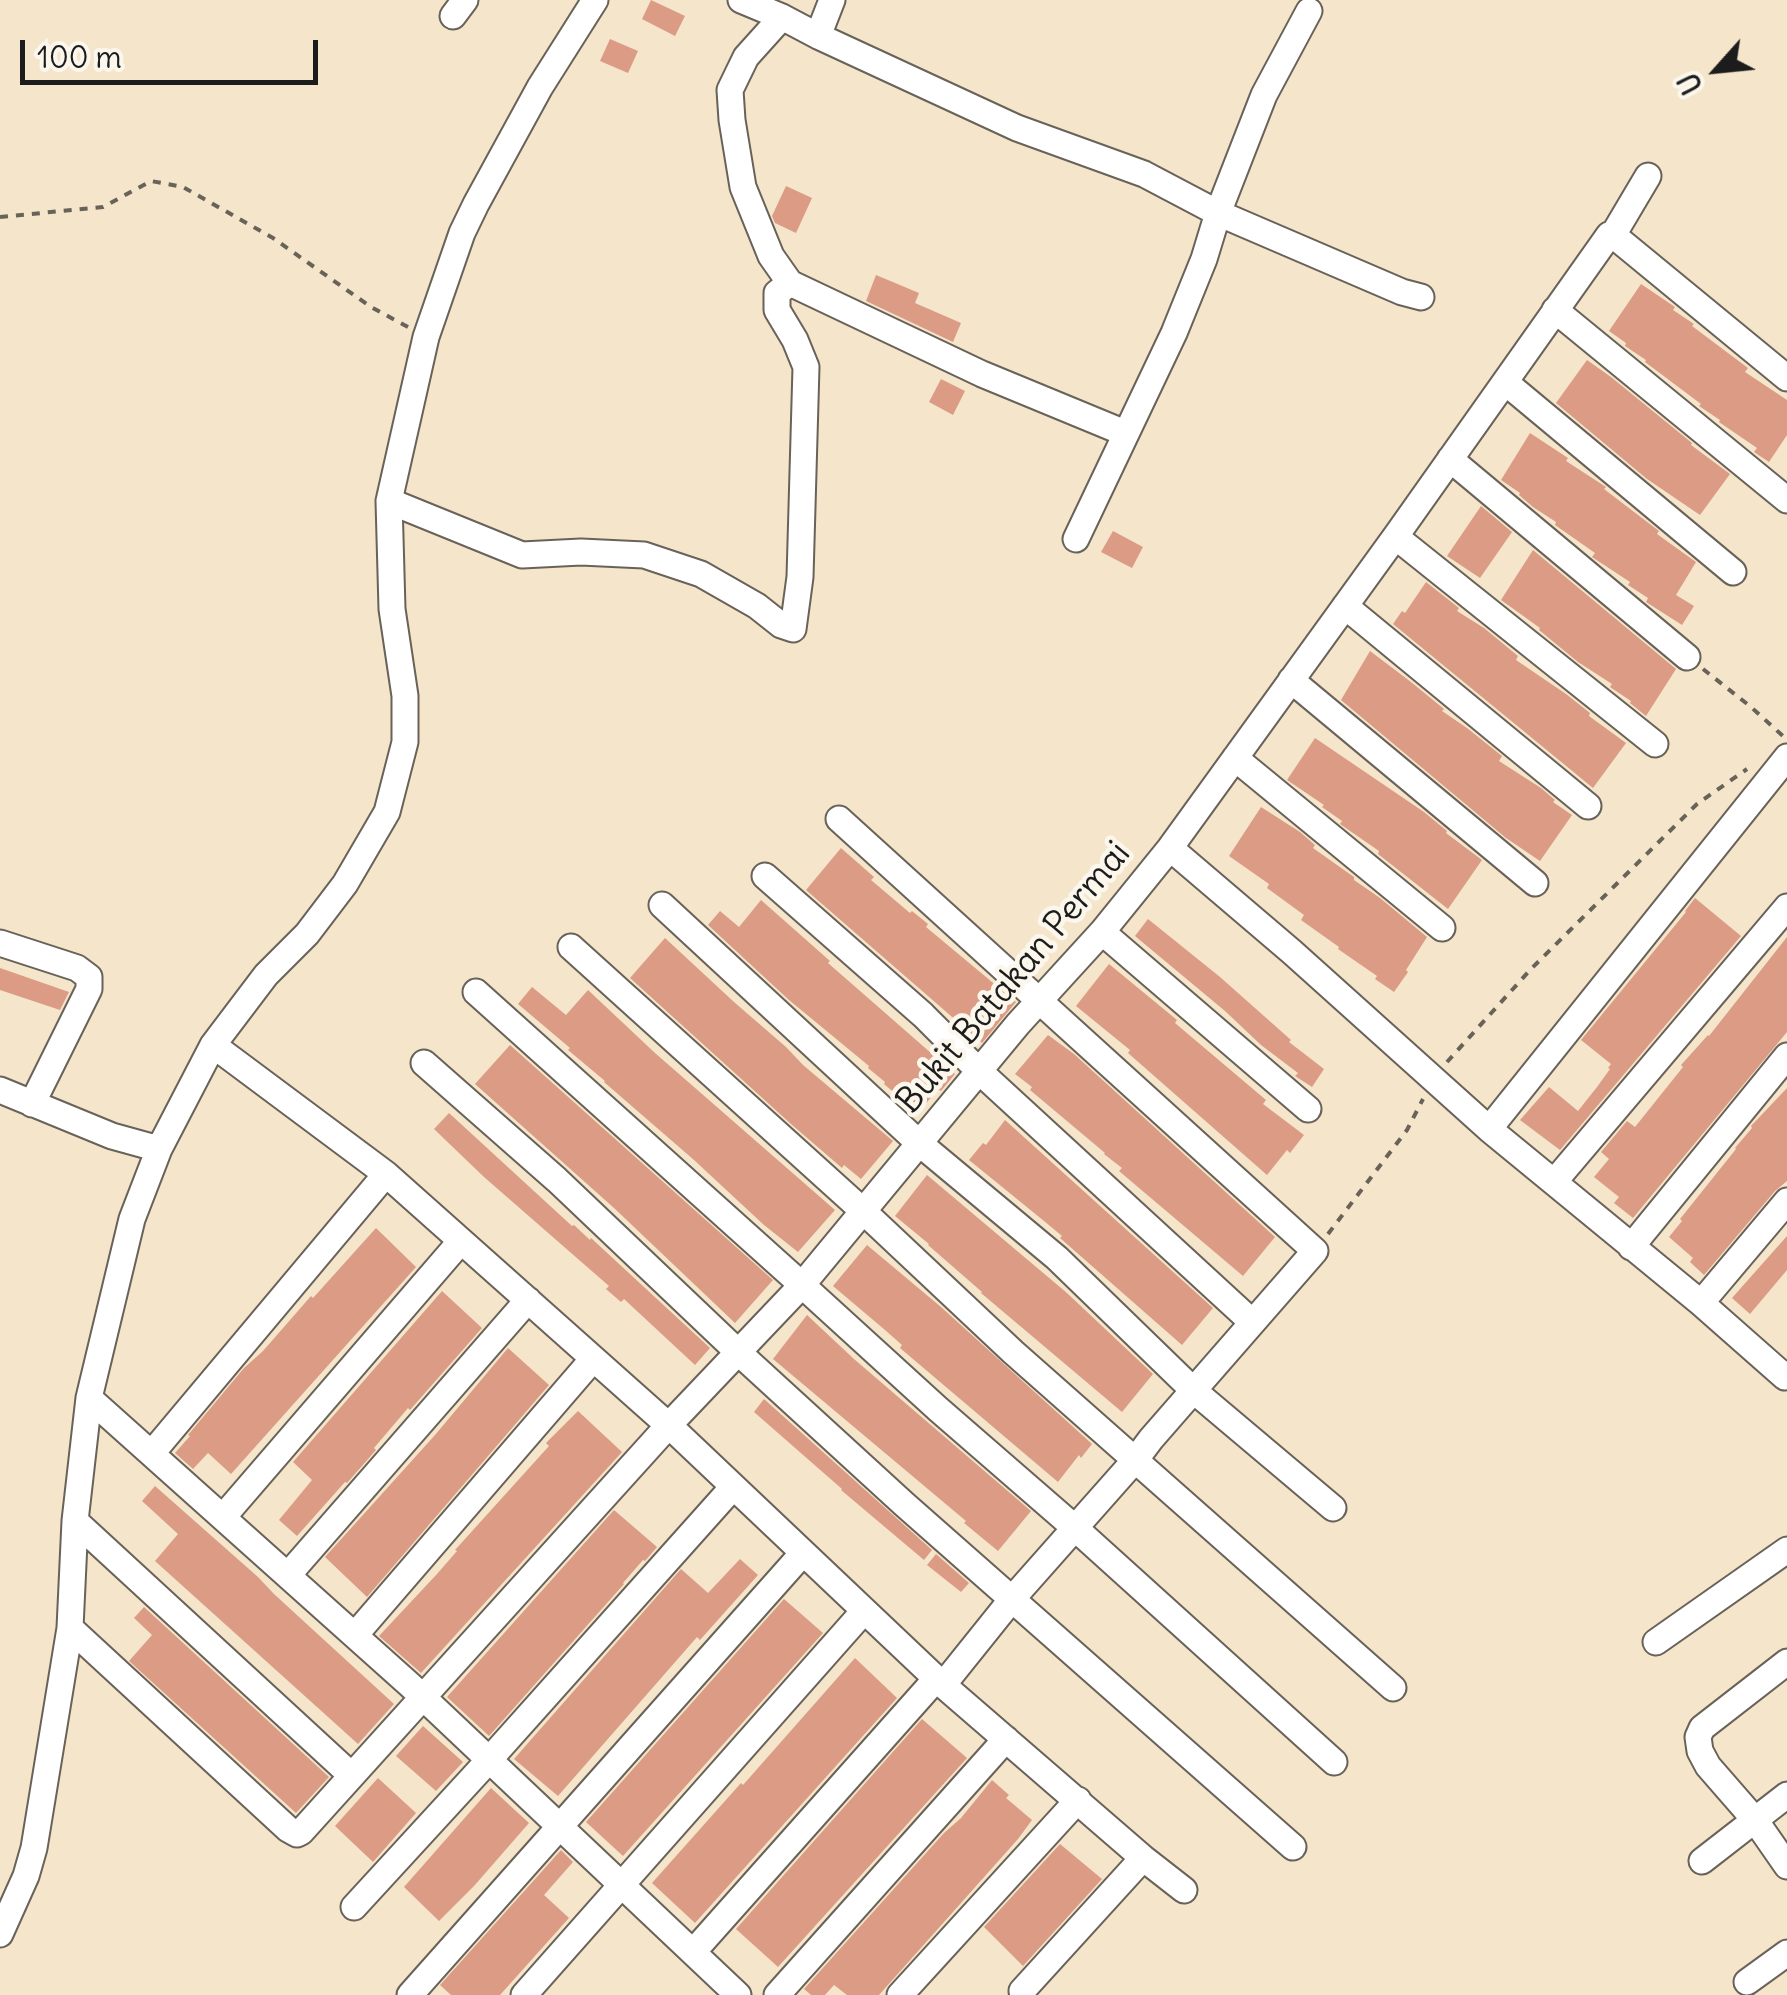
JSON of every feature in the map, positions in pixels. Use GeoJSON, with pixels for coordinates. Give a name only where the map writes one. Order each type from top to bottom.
{"type":"FeatureCollection","features":[{"type":"Feature","properties":{"kind":"street"},"geometry":{"type":"LineString","coordinates":[[0,1934],[34,1848],[70,1628],[75,1521],[89,1398],[132,1219],[160,1149],[213,1045],[266,975],[316,923],[345,884],[387,812],[405,742],[405,696],[392,609],[390,501],[426,337],[476,204],[540,87],[595,0]]}},
{"type":"Feature","properties":{"kind":"street"},"geometry":{"type":"LineString","coordinates":[[742,0],[1017,128],[1144,174],[1218,212],[1421,298]]}},
{"type":"Feature","properties":{"kind":"street"},"geometry":{"type":"LineString","coordinates":[[818,36],[832,0]]}},
{"type":"Feature","properties":{"kind":"street"},"geometry":{"type":"LineString","coordinates":[[1076,539],[1174,333],[1264,95],[1309,11]]}},
{"type":"Feature","properties":{"kind":"street"},"geometry":{"type":"LineString","coordinates":[[782,17],[746,57],[730,90],[743,187],[770,256],[790,283],[982,374],[1126,432]]}},
{"type":"Feature","properties":{"kind":"street"},"geometry":{"type":"LineString","coordinates":[[1170,848],[1555,310],[1610,235],[1614,235],[1648,176]]}},
{"type":"Feature","properties":{"kind":"street"},"geometry":{"type":"LineString","coordinates":[[1614,235],[1787,378]]}},
{"type":"Feature","properties":{"kind":"street"},"geometry":{"type":"LineString","coordinates":[[390,501],[522,556],[581,552],[644,555],[701,574],[757,606],[781,626],[794,629],[800,577],[806,367],[777,310],[778,293],[790,283]]}},
{"type":"Feature","properties":{"kind":"street"},"geometry":{"type":"LineString","coordinates":[[1555,310],[1787,500]]}},
{"type":"Feature","properties":{"kind":"street"},"geometry":{"type":"LineString","coordinates":[[1505,382],[1733,572]]}},
{"type":"Feature","properties":{"kind":"street"},"geometry":{"type":"LineString","coordinates":[[1450,459],[1687,657]]}},
{"type":"Feature","properties":{"kind":"street"},"geometry":{"type":"LineString","coordinates":[[1396,537],[1656,744]]}},
{"type":"Feature","properties":{"kind":"street"},"geometry":{"type":"LineString","coordinates":[[1344,606],[1588,806]]}},
{"type":"Feature","properties":{"kind":"street"},"geometry":{"type":"LineString","coordinates":[[1290,680],[1535,883]]}},
{"type":"Feature","properties":{"kind":"street"},"geometry":{"type":"LineString","coordinates":[[1489,1128],[1787,756]]}},
{"type":"Feature","properties":{"kind":"street"},"geometry":{"type":"LineString","coordinates":[[1235,758],[1442,928]]}},
{"type":"Feature","properties":{"kind":"street"},"geometry":{"type":"LineString","coordinates":[[692,1952],[940,1682],[1314,1251],[839,819]]}},
{"type":"Feature","properties":{"kind":"street","name":"Bukit Batakan Permai"},"geometry":{"type":"LineString","coordinates":[[70,1628],[288,1830],[301,1832],[668,1426],[802,1285],[1038,1000],[1102,932],[1170,848],[1489,1128],[1785,1377],[1787,1374]]}},
{"type":"Feature","properties":{"kind":"street"},"geometry":{"type":"LineString","coordinates":[[766,876],[923,1014],[979,1071],[1252,1322]]}},
{"type":"Feature","properties":{"kind":"street"},"geometry":{"type":"LineString","coordinates":[[662,905],[919,1143],[1057,1258],[1193,1390],[1334,1508]]}},
{"type":"Feature","properties":{"kind":"street"},"geometry":{"type":"LineString","coordinates":[[1554,1182],[1787,907]]}},
{"type":"Feature","properties":{"kind":"street"},"geometry":{"type":"LineString","coordinates":[[1102,932],[1308,1109]]}},
{"type":"Feature","properties":{"kind":"street"},"geometry":{"type":"LineString","coordinates":[[0,942],[77,968],[89,977],[89,989],[32,1104]]}},
{"type":"Feature","properties":{"kind":"street"},"geometry":{"type":"LineString","coordinates":[[571,947],[1014,1352],[1393,1688]]}},
{"type":"Feature","properties":{"kind":"street"},"geometry":{"type":"LineString","coordinates":[[476,992],[1334,1762]]}},
{"type":"Feature","properties":{"kind":"street"},"geometry":{"type":"LineString","coordinates":[[213,1045],[386,1174],[668,1426],[940,1682],[1184,1890]]}},
{"type":"Feature","properties":{"kind":"street"},"geometry":{"type":"LineString","coordinates":[[1631,1246],[1787,1056]]}},
{"type":"Feature","properties":{"kind":"street"},"geometry":{"type":"LineString","coordinates":[[424,1063],[558,1180],[904,1504],[1293,1848]]}},
{"type":"Feature","properties":{"kind":"street"},"geometry":{"type":"LineString","coordinates":[[0,1090],[112,1136],[160,1149]]}},
{"type":"Feature","properties":{"kind":"street"},"geometry":{"type":"LineString","coordinates":[[152,1452],[386,1174]]}},
{"type":"Feature","properties":{"kind":"street"},"geometry":{"type":"LineString","coordinates":[[1700,1302],[1787,1201]]}},
{"type":"Feature","properties":{"kind":"street"},"geometry":{"type":"LineString","coordinates":[[223,1516],[461,1241]]}},
{"type":"Feature","properties":{"kind":"street"},"geometry":{"type":"LineString","coordinates":[[288,1575],[528,1300]]}},
{"type":"Feature","properties":{"kind":"street"},"geometry":{"type":"LineString","coordinates":[[355,1635],[593,1359]]}},
{"type":"Feature","properties":{"kind":"street"},"geometry":{"type":"LineString","coordinates":[[89,1398],[422,1696],[738,1995]]}},
{"type":"Feature","properties":{"kind":"street"},"geometry":{"type":"LineString","coordinates":[[354,1907],[733,1486]]}},
{"type":"Feature","properties":{"kind":"street"},"geometry":{"type":"LineString","coordinates":[[75,1521],[352,1775]]}},
{"type":"Feature","properties":{"kind":"street"},"geometry":{"type":"LineString","coordinates":[[1656,1642],[1787,1550]]}},
{"type":"Feature","properties":{"kind":"street"},"geometry":{"type":"LineString","coordinates":[[410,1995],[803,1553]]}},
{"type":"Feature","properties":{"kind":"street"},"geometry":{"type":"LineString","coordinates":[[524,1995],[864,1611]]}},
{"type":"Feature","properties":{"kind":"street"},"geometry":{"type":"LineString","coordinates":[[1787,1662],[1702,1728],[1698,1737],[1708,1766],[1787,1866]]}},
{"type":"Feature","properties":{"kind":"street"},"geometry":{"type":"LineString","coordinates":[[777,1995],[1006,1739]]}},
{"type":"Feature","properties":{"kind":"street"},"geometry":{"type":"LineString","coordinates":[[1702,1861],[1787,1795]]}},
{"type":"Feature","properties":{"kind":"street"},"geometry":{"type":"LineString","coordinates":[[900,1995],[1078,1800]]}},
{"type":"Feature","properties":{"kind":"street"},"geometry":{"type":"LineString","coordinates":[[1022,1991],[1143,1858]]}},
{"type":"Feature","properties":{"kind":"street"},"geometry":{"type":"LineString","coordinates":[[1748,1982],[1787,1953]]}},
{"type":"Feature","properties":{"kind":"path"},"geometry":{"type":"LineString","coordinates":[[0,217],[103,208],[151,181],[183,186],[273,238],[372,308],[426,337]]}},
{"type":"Feature","properties":{"kind":"path"},"geometry":{"type":"LineString","coordinates":[[1687,657],[1787,740]]}},
{"type":"Feature","properties":{"kind":"path"},"geometry":{"type":"LineString","coordinates":[[1314,1251],[1408,1130],[1432,1079],[1531,969],[1684,816],[1753,764]]}},
{"type":"Feature","properties":{"kind":"building"},"geometry":{"type":"Polygon","coordinates":[[[651,0],[685,16],[675,36],[642,19],[651,0]]]}},
{"type":"Feature","properties":{"kind":"building"},"geometry":{"type":"Polygon","coordinates":[[[610,39],[638,51],[628,73],[600,61],[610,39]]]}},
{"type":"Feature","properties":{"kind":"building"},"geometry":{"type":"Polygon","coordinates":[[[786,186],[812,198],[796,233],[775,223],[772,216],[786,186]]]}},
{"type":"Feature","properties":{"kind":"building"},"geometry":{"type":"Polygon","coordinates":[[[876,275],[919,293],[915,303],[961,323],[953,342],[866,301],[876,275]]]}},
{"type":"Feature","properties":{"kind":"building"},"geometry":{"type":"Polygon","coordinates":[[[1641,284],[1748,368],[1745,372],[1787,400],[1787,435],[1769,462],[1754,452],[1757,448],[1719,422],[1609,331],[1641,284]]]}},
{"type":"Feature","properties":{"kind":"building"},"geometry":{"type":"Polygon","coordinates":[[[1587,360],[1730,474],[1700,515],[1647,479],[1556,403],[1587,360]]]}},
{"type":"Feature","properties":{"kind":"building"},"geometry":{"type":"Polygon","coordinates":[[[941,379],[965,391],[953,415],[929,402],[941,379]]]}},
{"type":"Feature","properties":{"kind":"building"},"geometry":{"type":"Polygon","coordinates":[[[1530,433],[1606,487],[1659,531],[1657,534],[1696,562],[1676,595],[1694,606],[1682,625],[1646,602],[1648,598],[1628,585],[1630,582],[1592,557],[1595,553],[1501,480],[1530,433]]]}},
{"type":"Feature","properties":{"kind":"building"},"geometry":{"type":"Polygon","coordinates":[[[1481,506],[1512,532],[1480,578],[1447,556],[1481,506]]]}},
{"type":"Feature","properties":{"kind":"building"},"geometry":{"type":"Polygon","coordinates":[[[1113,531],[1143,547],[1132,568],[1101,552],[1113,531]]]}},
{"type":"Feature","properties":{"kind":"building"},"geometry":{"type":"Polygon","coordinates":[[[1533,550],[1676,669],[1646,716],[1610,687],[1612,684],[1501,600],[1533,550]]]}},
{"type":"Feature","properties":{"kind":"building"},"geometry":{"type":"Polygon","coordinates":[[[1426,582],[1459,608],[1457,611],[1518,656],[1516,660],[1626,743],[1593,788],[1393,624],[1426,582]]]}},
{"type":"Feature","properties":{"kind":"building"},"geometry":{"type":"Polygon","coordinates":[[[1370,651],[1502,756],[1499,761],[1541,788],[1572,815],[1540,861],[1506,838],[1341,700],[1370,651]]]}},
{"type":"Feature","properties":{"kind":"building"},"geometry":{"type":"Polygon","coordinates":[[[1315,738],[1424,812],[1482,860],[1448,909],[1340,824],[1342,821],[1324,805],[1287,780],[1315,738]]]}},
{"type":"Feature","properties":{"kind":"building"},"geometry":{"type":"Polygon","coordinates":[[[1261,807],[1300,832],[1315,845],[1313,848],[1427,937],[1394,992],[1301,920],[1304,915],[1267,888],[1269,884],[1229,856],[1261,807]]]}},
{"type":"Feature","properties":{"kind":"building"},"geometry":{"type":"Polygon","coordinates":[[[841,848],[874,877],[871,880],[928,924],[926,927],[1016,1002],[982,1043],[806,890],[841,848]]]}},
{"type":"Feature","properties":{"kind":"building"},"geometry":{"type":"Polygon","coordinates":[[[1695,898],[1741,936],[1560,1150],[1520,1120],[1549,1087],[1578,1111],[1597,1087],[1611,1064],[1581,1040],[1695,898]]]}},
{"type":"Feature","properties":{"kind":"building"},"geometry":{"type":"Polygon","coordinates":[[[761,900],[955,1074],[918,1113],[708,925],[720,911],[739,927],[761,900]]]}},
{"type":"Feature","properties":{"kind":"building"},"geometry":{"type":"Polygon","coordinates":[[[1148,919],[1324,1069],[1312,1087],[1135,936],[1148,919]]]}},
{"type":"Feature","properties":{"kind":"building"},"geometry":{"type":"Polygon","coordinates":[[[1787,937],[1787,1032],[1633,1218],[1614,1203],[1619,1197],[1594,1177],[1609,1159],[1601,1152],[1627,1121],[1635,1127],[1787,937]]]}},
{"type":"Feature","properties":{"kind":"building"},"geometry":{"type":"Polygon","coordinates":[[[665,938],[803,1065],[893,1141],[861,1179],[844,1165],[842,1168],[791,1124],[630,978],[665,938]]]}},
{"type":"Feature","properties":{"kind":"building"},"geometry":{"type":"Polygon","coordinates":[[[1109,964],[1266,1100],[1263,1104],[1304,1135],[1267,1175],[1076,1006],[1109,964]]]}},
{"type":"Feature","properties":{"kind":"building"},"geometry":{"type":"Polygon","coordinates":[[[0,968],[69,992],[60,1010],[0,990],[0,968]]]}},
{"type":"Feature","properties":{"kind":"building"},"geometry":{"type":"Polygon","coordinates":[[[532,987],[566,1015],[588,990],[835,1210],[798,1252],[518,1004],[532,987]]]}},
{"type":"Feature","properties":{"kind":"building"},"geometry":{"type":"Polygon","coordinates":[[[1048,1035],[1074,1054],[1275,1237],[1243,1276],[1119,1171],[1122,1168],[1015,1074],[1048,1035]]]}},
{"type":"Feature","properties":{"kind":"building"},"geometry":{"type":"Polygon","coordinates":[[[510,1045],[773,1280],[735,1323],[475,1084],[510,1045]]]}},
{"type":"Feature","properties":{"kind":"building"},"geometry":{"type":"Polygon","coordinates":[[[1787,1088],[1787,1181],[1704,1275],[1690,1262],[1693,1258],[1669,1237],[1751,1126],[1787,1088]]]}},
{"type":"Feature","properties":{"kind":"building"},"geometry":{"type":"Polygon","coordinates":[[[449,1113],[710,1348],[695,1365],[624,1299],[621,1302],[606,1289],[609,1286],[434,1129],[449,1113]]]}},
{"type":"Feature","properties":{"kind":"building"},"geometry":{"type":"Polygon","coordinates":[[[1005,1120],[1213,1308],[1182,1345],[1062,1236],[969,1160],[1005,1120]]]}},
{"type":"Feature","properties":{"kind":"building"},"geometry":{"type":"Polygon","coordinates":[[[927,1175],[1067,1293],[1153,1374],[1122,1412],[895,1216],[927,1175]]]}},
{"type":"Feature","properties":{"kind":"building"},"geometry":{"type":"Polygon","coordinates":[[[376,1228],[416,1267],[231,1474],[208,1453],[193,1469],[175,1453],[188,1435],[244,1368],[376,1228]]]}},
{"type":"Feature","properties":{"kind":"building"},"geometry":{"type":"Polygon","coordinates":[[[1787,1236],[1787,1270],[1750,1314],[1732,1298],[1787,1236]]]}},
{"type":"Feature","properties":{"kind":"building"},"geometry":{"type":"Polygon","coordinates":[[[867,1245],[1092,1444],[1058,1482],[833,1286],[867,1245]]]}},
{"type":"Feature","properties":{"kind":"building"},"geometry":{"type":"Polygon","coordinates":[[[442,1291],[482,1328],[297,1536],[279,1520],[312,1480],[293,1462],[442,1291]]]}},
{"type":"Feature","properties":{"kind":"building"},"geometry":{"type":"Polygon","coordinates":[[[807,1315],[1031,1511],[998,1551],[773,1359],[807,1315]]]}},
{"type":"Feature","properties":{"kind":"building"},"geometry":{"type":"Polygon","coordinates":[[[508,1348],[549,1385],[367,1597],[325,1557],[508,1348]]]}},
{"type":"Feature","properties":{"kind":"building"},"geometry":{"type":"Polygon","coordinates":[[[764,1399],[932,1550],[924,1560],[754,1412],[764,1399]]]}},
{"type":"Feature","properties":{"kind":"building"},"geometry":{"type":"Polygon","coordinates":[[[578,1411],[622,1452],[421,1673],[379,1636],[578,1411]]]}},
{"type":"Feature","properties":{"kind":"building"},"geometry":{"type":"Polygon","coordinates":[[[155,1486],[394,1704],[358,1744],[155,1561],[178,1534],[142,1501],[155,1486]]]}},
{"type":"Feature","properties":{"kind":"building"},"geometry":{"type":"Polygon","coordinates":[[[614,1510],[657,1547],[489,1736],[447,1697],[614,1510]]]}},
{"type":"Feature","properties":{"kind":"building"},"geometry":{"type":"Polygon","coordinates":[[[936,1554],[969,1583],[961,1592],[927,1565],[936,1554]]]}},
{"type":"Feature","properties":{"kind":"building"},"geometry":{"type":"Polygon","coordinates":[[[740,1559],[758,1575],[700,1640],[697,1637],[558,1796],[514,1759],[681,1569],[708,1593],[740,1559]]]}},
{"type":"Feature","properties":{"kind":"building"},"geometry":{"type":"Polygon","coordinates":[[[784,1599],[823,1633],[623,1856],[586,1822],[784,1599]]]}},
{"type":"Feature","properties":{"kind":"building"},"geometry":{"type":"Polygon","coordinates":[[[144,1607],[329,1777],[296,1813],[129,1661],[152,1635],[134,1618],[144,1607]]]}},
{"type":"Feature","properties":{"kind":"building"},"geometry":{"type":"Polygon","coordinates":[[[855,1658],[897,1698],[695,1923],[652,1883],[855,1658]]]}},
{"type":"Feature","properties":{"kind":"building"},"geometry":{"type":"Polygon","coordinates":[[[922,1719],[967,1758],[778,1967],[736,1929],[922,1719]]]}},
{"type":"Feature","properties":{"kind":"building"},"geometry":{"type":"Polygon","coordinates":[[[423,1726],[463,1762],[436,1791],[396,1756],[423,1726]]]}},
{"type":"Feature","properties":{"kind":"building"},"geometry":{"type":"Polygon","coordinates":[[[378,1778],[416,1813],[373,1862],[335,1826],[378,1778]]]}},
{"type":"Feature","properties":{"kind":"building"},"geometry":{"type":"Polygon","coordinates":[[[992,1780],[1032,1820],[879,1995],[847,1995],[834,1985],[825,1995],[811,1995],[804,1989],[961,1818],[992,1780]]]}},
{"type":"Feature","properties":{"kind":"building"},"geometry":{"type":"Polygon","coordinates":[[[491,1788],[529,1823],[439,1921],[404,1887],[491,1788]]]}},
{"type":"Feature","properties":{"kind":"building"},"geometry":{"type":"Polygon","coordinates":[[[1060,1844],[1102,1879],[1023,1966],[984,1927],[1060,1844]]]}},
{"type":"Feature","properties":{"kind":"building"},"geometry":{"type":"Polygon","coordinates":[[[561,1850],[573,1862],[544,1895],[569,1918],[500,1995],[451,1995],[440,1985],[561,1850]]]}}]}
